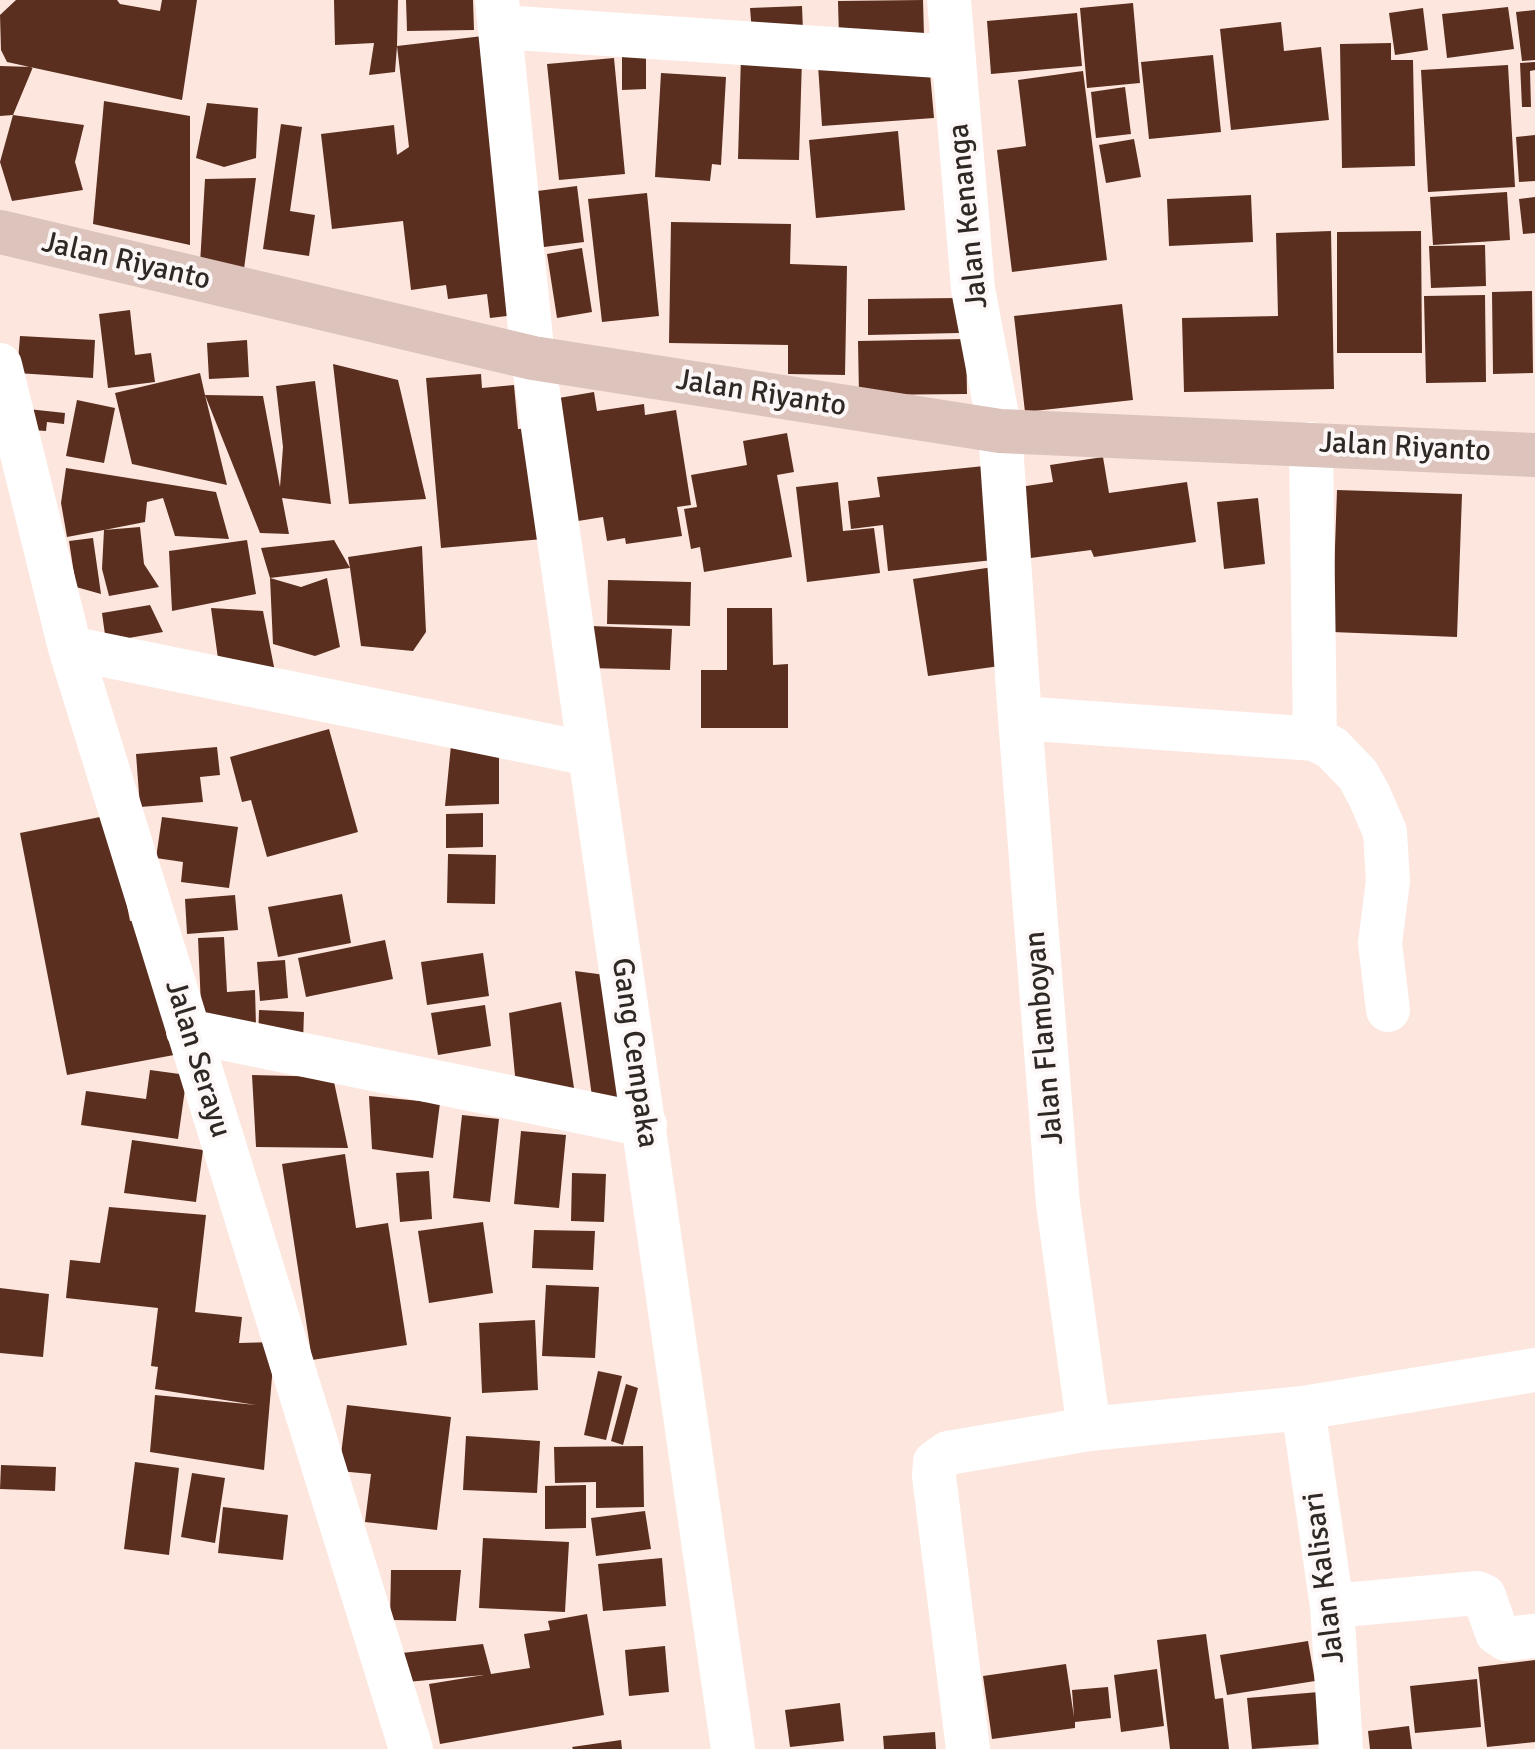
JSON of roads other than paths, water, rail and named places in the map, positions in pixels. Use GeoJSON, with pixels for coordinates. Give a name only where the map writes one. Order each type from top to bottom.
{"type":"FeatureCollection","features":[{"type":"Feature","properties":{"kind":"street","name":"Jalan Kenanga"},"geometry":{"type":"LineString","coordinates":[[949,0],[973,289],[1000,431]]}},
{"type":"Feature","properties":{"kind":"street"},"geometry":{"type":"LineString","coordinates":[[499,13],[954,57]]}},
{"type":"Feature","properties":{"kind":"street","name":"Gang Cempaka"},"geometry":{"type":"LineString","coordinates":[[499,13],[533,358],[733,1749]]}},
{"type":"Feature","properties":{"kind":"street","name":"Jalan Riyanto"},"geometry":{"type":"LineString","coordinates":[[0,232],[533,358],[1000,431],[1535,455]]}},
{"type":"Feature","properties":{"kind":"street","name":"Jalan Serayu"},"geometry":{"type":"LineString","coordinates":[[0,365],[70,648],[411,1749]]}},
{"type":"Feature","properties":{"kind":"street","name":"Jalan Flamboyan"},"geometry":{"type":"LineString","coordinates":[[1000,431],[1058,1204],[1089,1429]]}},
{"type":"Feature","properties":{"kind":"street"},"geometry":{"type":"LineString","coordinates":[[1311,444],[1315,739]]}},
{"type":"Feature","properties":{"kind":"street"},"geometry":{"type":"LineString","coordinates":[[70,648],[589,754]]}},
{"type":"Feature","properties":{"kind":"street"},"geometry":{"type":"LineString","coordinates":[[1020,718],[1315,739],[1332,748],[1358,775],[1385,832],[1388,881],[1380,943],[1388,1010]]}},
{"type":"Feature","properties":{"kind":"street"},"geometry":{"type":"LineString","coordinates":[[188,1031],[645,1125]]}},
{"type":"Feature","properties":{"kind":"street"},"geometry":{"type":"LineString","coordinates":[[968,1749],[934,1476],[935,1462],[948,1453],[1089,1429],[1303,1408],[1535,1370]]}},
{"type":"Feature","properties":{"kind":"street","name":"Jalan Kalisari"},"geometry":{"type":"LineString","coordinates":[[1303,1408],[1332,1606],[1341,1749]]}},
{"type":"Feature","properties":{"kind":"street"},"geometry":{"type":"LineString","coordinates":[[1332,1606],[1477,1593],[1484,1596],[1497,1633],[1506,1639],[1535,1636]]}}]}
